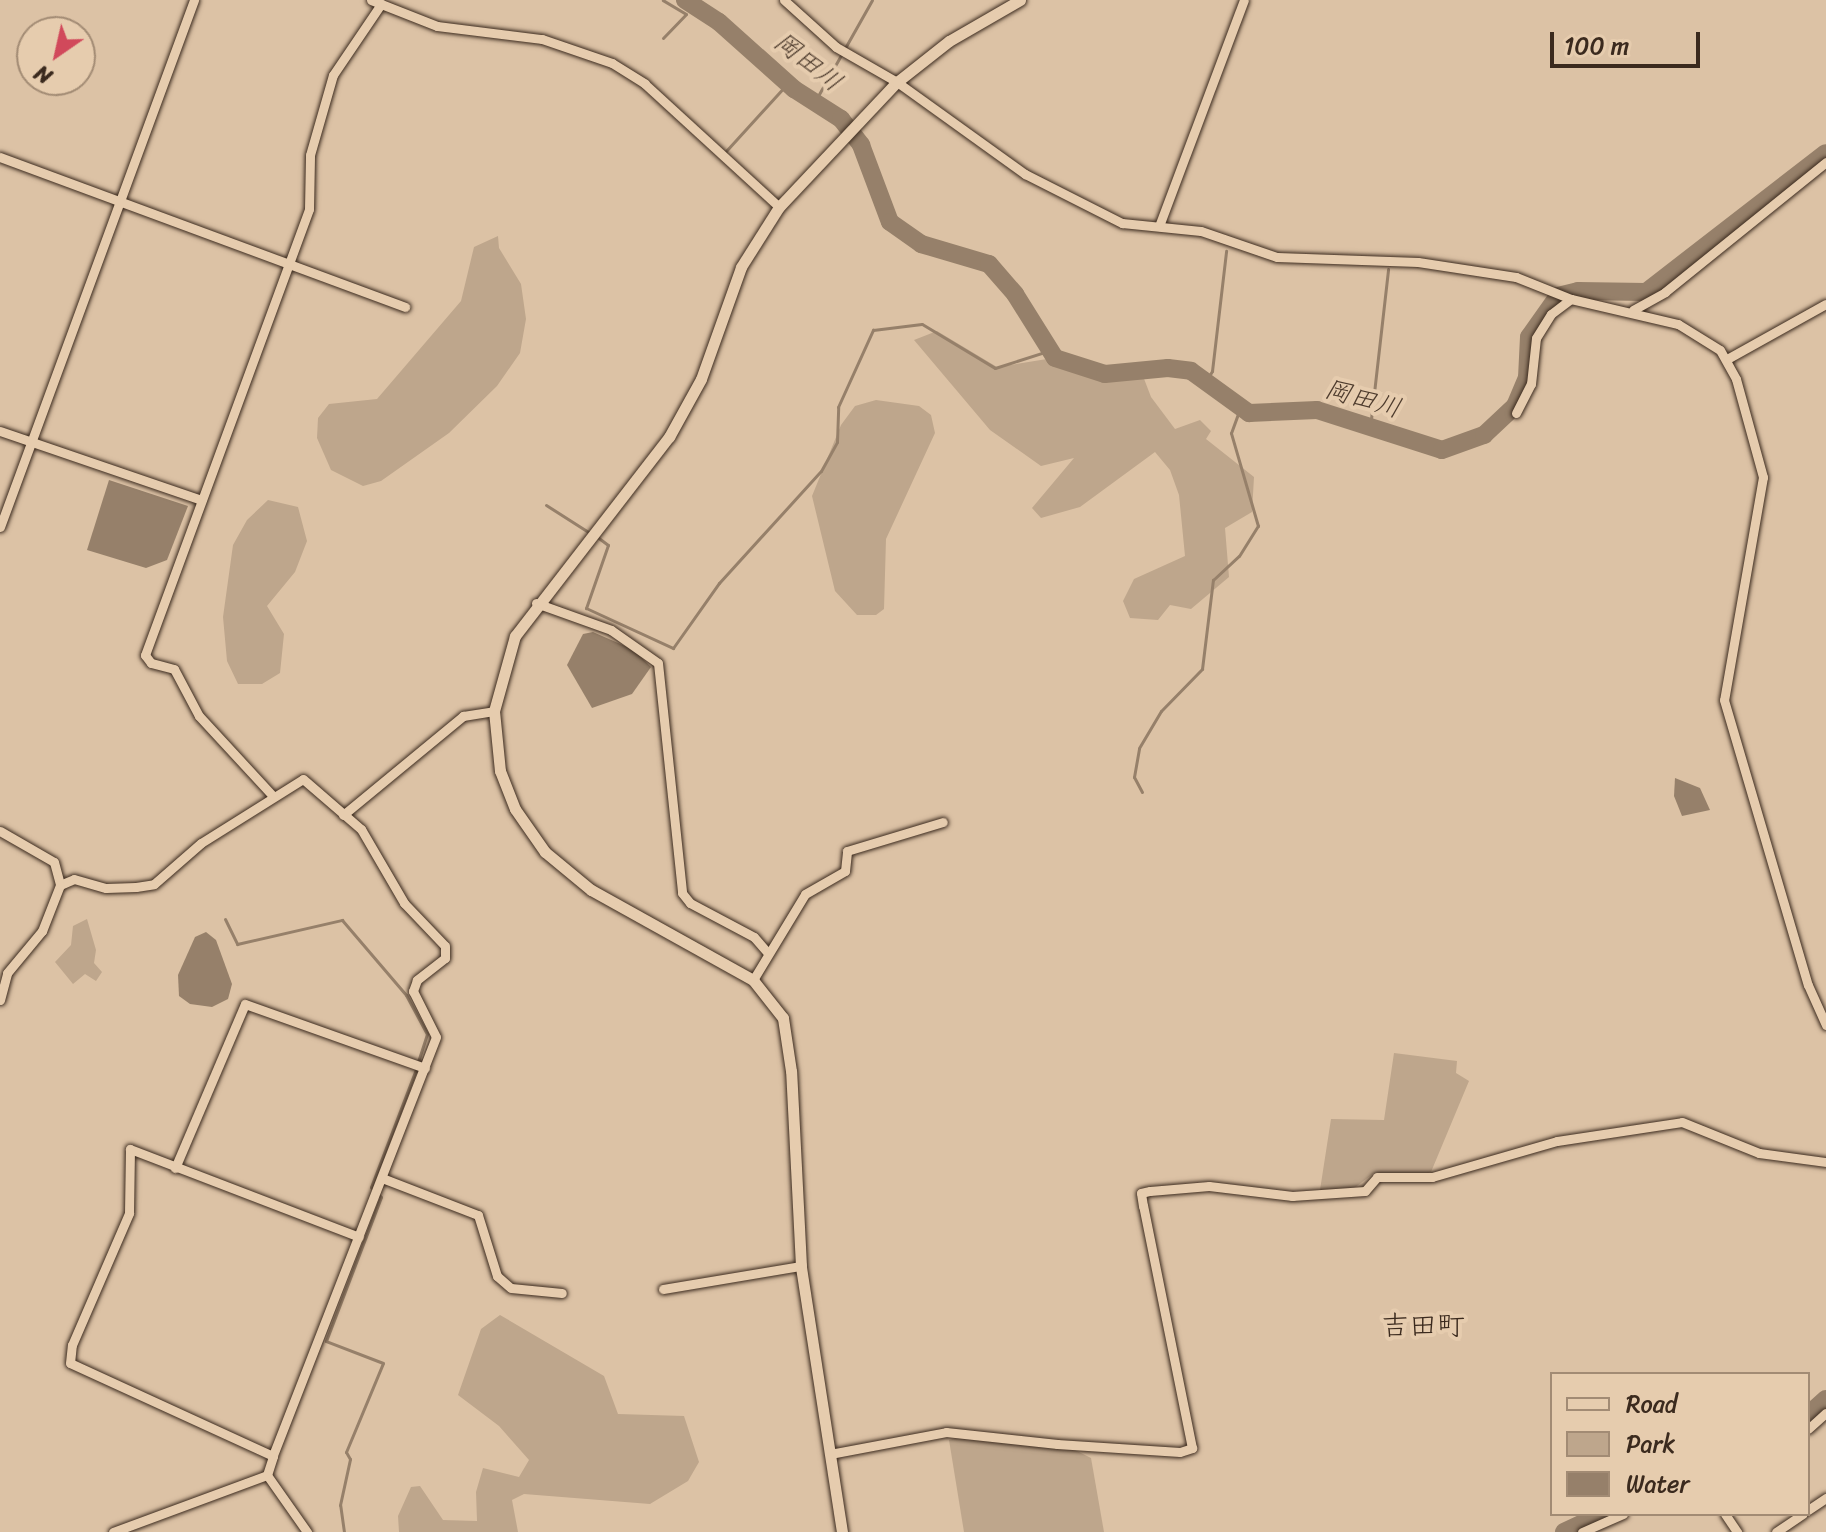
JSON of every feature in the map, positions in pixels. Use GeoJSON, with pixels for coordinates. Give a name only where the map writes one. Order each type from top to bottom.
{"type":"FeatureCollection","features":[{"type":"Feature","properties":{"kind":"street"},"geometry":{"type":"LineString","coordinates":[[0,527],[194,0]]}},
{"type":"Feature","properties":{"kind":"street"},"geometry":{"type":"LineString","coordinates":[[784,0],[836,47],[897,82],[1025,174],[1122,223],[1201,231],[1277,257],[1447,265],[1516,277],[1569,298],[1633,310],[1693,332],[1727,359],[1763,477],[1724,700],[1788,921],[1826,1025]]}},
{"type":"Feature","properties":{"kind":"street"},"geometry":{"type":"LineString","coordinates":[[842,1532],[801,1266],[787,1034],[779,1009],[753,980],[591,890],[545,852],[515,809],[500,771],[494,711],[508,650],[536,603],[669,437],[701,379],[741,267],[779,207],[897,82],[949,41],[1020,0]]}},
{"type":"Feature","properties":{"kind":"street"},"geometry":{"type":"LineString","coordinates":[[1159,226],[1244,0]]}},
{"type":"Feature","properties":{"kind":"street"},"geometry":{"type":"LineString","coordinates":[[272,795],[199,716],[174,669],[145,658],[309,209],[310,155],[333,75],[376,2],[437,26],[542,39],[612,63],[645,84],[779,207]]}},
{"type":"Feature","properties":{"kind":"street"},"geometry":{"type":"LineString","coordinates":[[0,157],[405,307]]}},
{"type":"Feature","properties":{"kind":"street"},"geometry":{"type":"LineString","coordinates":[[1633,310],[1665,292],[1826,162]]}},
{"type":"Feature","properties":{"kind":"street"},"geometry":{"type":"LineString","coordinates":[[1516,413],[1531,384],[1536,338],[1551,314],[1569,298]]}},
{"type":"Feature","properties":{"kind":"street"},"geometry":{"type":"LineString","coordinates":[[1727,359],[1826,304]]}},
{"type":"Feature","properties":{"kind":"street"},"geometry":{"type":"LineString","coordinates":[[0,431],[202,500]]}},
{"type":"Feature","properties":{"kind":"street"},"geometry":{"type":"LineString","coordinates":[[536,603],[611,630],[658,663],[682,893],[690,903],[754,937],[768,953]]}},
{"type":"Feature","properties":{"kind":"street"},"geometry":{"type":"LineString","coordinates":[[343,815],[463,716],[494,711]]}},
{"type":"Feature","properties":{"kind":"street"},"geometry":{"type":"LineString","coordinates":[[60,885],[74,879],[106,888],[154,884],[201,843],[272,795],[303,779],[361,829],[404,903],[445,946],[445,958],[413,986],[436,1037],[267,1475]]}},
{"type":"Feature","properties":{"kind":"street"},"geometry":{"type":"LineString","coordinates":[[753,980],[805,894],[845,871],[847,851],[943,822]]}},
{"type":"Feature","properties":{"kind":"street"},"geometry":{"type":"LineString","coordinates":[[0,831],[54,862],[60,885],[42,931],[7,973],[0,1000]]}},
{"type":"Feature","properties":{"kind":"street"},"geometry":{"type":"LineString","coordinates":[[175,1168],[245,1004],[425,1068]]}},
{"type":"Feature","properties":{"kind":"street"},"geometry":{"type":"LineString","coordinates":[[830,1454],[946,1432],[1057,1444],[1180,1452],[1192,1448],[1141,1193],[1209,1186],[1292,1196],[1365,1191],[1377,1177],[1432,1177],[1557,1141],[1682,1122],[1759,1153],[1826,1162]]}},
{"type":"Feature","properties":{"kind":"street"},"geometry":{"type":"LineString","coordinates":[[273,1456],[70,1363],[72,1345],[129,1213],[130,1149],[359,1237]]}},
{"type":"Feature","properties":{"kind":"street"},"geometry":{"type":"LineString","coordinates":[[382,1178],[478,1215],[497,1276],[511,1288],[562,1293]]}},
{"type":"Feature","properties":{"kind":"street"},"geometry":{"type":"LineString","coordinates":[[663,1289],[801,1266]]}},
{"type":"Feature","properties":{"kind":"street"},"geometry":{"type":"LineString","coordinates":[[1810,1427],[1826,1413]]}},
{"type":"Feature","properties":{"kind":"street"},"geometry":{"type":"LineString","coordinates":[[113,1532],[267,1475]]}},
{"type":"Feature","properties":{"kind":"street"},"geometry":{"type":"LineString","coordinates":[[267,1475],[307,1532]]}},
{"type":"Feature","properties":{"kind":"street"},"geometry":{"type":"LineString","coordinates":[[1582,1532],[1618,1516]]}},
{"type":"Feature","properties":{"kind":"street"},"geometry":{"type":"LineString","coordinates":[[1776,1532],[1800,1516]]}},
{"type":"Feature","properties":{"kind":"green space"},"geometry":{"type":"Polygon","coordinates":[[[498,236],[499,248],[521,284],[526,319],[520,353],[497,386],[449,433],[381,481],[363,486],[331,470],[317,438],[318,418],[329,404],[377,399],[461,301],[474,247],[498,236]]]}},
{"type":"Feature","properties":{"kind":"green space"},"geometry":{"type":"Polygon","coordinates":[[[937,331],[997,367],[1047,359],[1093,378],[1138,363],[1151,397],[1175,429],[1200,420],[1211,431],[1206,439],[1254,477],[1252,512],[1225,528],[1229,577],[1191,609],[1170,605],[1158,620],[1130,618],[1123,601],[1134,579],[1185,556],[1179,495],[1170,470],[1155,452],[1080,507],[1041,518],[1032,508],[1074,458],[1041,466],[990,430],[914,340],[937,331]]]}},
{"type":"Feature","properties":{"kind":"green space"},"geometry":{"type":"Polygon","coordinates":[[[876,400],[919,406],[931,415],[935,433],[886,539],[884,609],[876,615],[857,615],[835,591],[812,496],[841,425],[855,406],[876,400]]]}},
{"type":"Feature","properties":{"kind":"green space"},"geometry":{"type":"Polygon","coordinates":[[[268,500],[298,507],[307,541],[295,572],[267,606],[284,634],[280,673],[262,684],[238,684],[227,661],[223,617],[233,545],[247,520],[268,500]]]}},
{"type":"Feature","properties":{"kind":"green space"},"geometry":{"type":"Polygon","coordinates":[[[87,919],[96,950],[94,963],[102,972],[96,981],[85,974],[73,984],[55,962],[71,945],[73,926],[87,919]]]}},
{"type":"Feature","properties":{"kind":"green space"},"geometry":{"type":"Polygon","coordinates":[[[1394,1053],[1457,1061],[1456,1073],[1469,1081],[1431,1172],[1417,1177],[1374,1173],[1353,1189],[1320,1190],[1331,1119],[1384,1120],[1394,1053]]]}},
{"type":"Feature","properties":{"kind":"green space"},"geometry":{"type":"Polygon","coordinates":[[[500,1315],[604,1376],[618,1414],[684,1416],[699,1462],[688,1481],[650,1504],[524,1494],[512,1500],[518,1532],[399,1532],[398,1516],[411,1487],[420,1486],[443,1520],[477,1521],[476,1492],[483,1468],[519,1477],[529,1460],[499,1426],[458,1395],[481,1329],[500,1315]]]}},
{"type":"Feature","properties":{"kind":"green space"},"geometry":{"type":"Polygon","coordinates":[[[963,1436],[1073,1449],[1091,1458],[1104,1532],[964,1532],[949,1440],[963,1436]]]}},
{"type":"Feature","properties":{"kind":"water"},"geometry":{"type":"Polygon","coordinates":[[[109,480],[188,506],[167,560],[146,568],[87,550],[109,480]]]}},
{"type":"Feature","properties":{"kind":"water"},"geometry":{"type":"Polygon","coordinates":[[[593,632],[634,650],[651,667],[632,694],[592,708],[567,665],[583,634],[593,632]]]}},
{"type":"Feature","properties":{"kind":"water"},"geometry":{"type":"Polygon","coordinates":[[[1675,778],[1700,788],[1710,810],[1682,816],[1674,796],[1675,778]]]}},
{"type":"Feature","properties":{"kind":"water"},"geometry":{"type":"Polygon","coordinates":[[[206,932],[216,940],[232,984],[228,999],[212,1007],[190,1004],[179,996],[178,975],[195,937],[206,932]]]}},
{"type":"Feature","properties":{"kind":"waterway"},"geometry":{"type":"LineString","coordinates":[[663,0],[686,14],[663,38]]}},
{"type":"Feature","properties":{"kind":"waterway","name":"岡田川"},"geometry":{"type":"LineString","coordinates":[[685,0],[719,22],[794,89],[841,119],[861,145],[890,222],[921,244],[989,264],[1015,294],[1055,358],[1105,374],[1168,368],[1191,371],[1249,413],[1317,410],[1442,450],[1484,435],[1515,406],[1527,378],[1529,337],[1558,296],[1578,291],[1646,292],[1826,153]]}},
{"type":"Feature","properties":{"kind":"waterway"},"geometry":{"type":"LineString","coordinates":[[814,103],[872,0]]}},
{"type":"Feature","properties":{"kind":"waterway"},"geometry":{"type":"LineString","coordinates":[[726,151],[787,84]]}},
{"type":"Feature","properties":{"kind":"waterway"},"geometry":{"type":"LineString","coordinates":[[1206,381],[1212,371],[1226,251]]}},
{"type":"Feature","properties":{"kind":"waterway"},"geometry":{"type":"LineString","coordinates":[[1370,428],[1388,269]]}},
{"type":"Feature","properties":{"kind":"waterway"},"geometry":{"type":"LineString","coordinates":[[596,536],[608,545],[586,608],[673,648],[719,583],[821,471],[837,442],[838,407],[873,330],[922,324],[995,368],[1048,351]]}},
{"type":"Feature","properties":{"kind":"waterway"},"geometry":{"type":"LineString","coordinates":[[1142,792],[1134,777],[1139,748],[1161,711],[1202,669],[1213,580],[1239,556],[1258,526],[1231,433],[1240,408]]}},
{"type":"Feature","properties":{"kind":"waterway"},"geometry":{"type":"LineString","coordinates":[[546,505],[590,533]]}},
{"type":"Feature","properties":{"kind":"waterway"},"geometry":{"type":"LineString","coordinates":[[225,919],[237,944],[342,920],[406,995],[427,1034],[418,1061]]}},
{"type":"Feature","properties":{"kind":"waterway"},"geometry":{"type":"LineString","coordinates":[[344,1532],[340,1505],[350,1459],[346,1452],[383,1363],[326,1341],[381,1197],[371,1187],[416,1069]]}},
{"type":"Feature","properties":{"kind":"waterway"},"geometry":{"type":"LineString","coordinates":[[1810,1413],[1826,1399]]}},
{"type":"Feature","properties":{"kind":"waterway"},"geometry":{"type":"LineString","coordinates":[[1564,1532],[1598,1516]]}},
{"type":"Feature","properties":{"kind":"district","name":"吉田町"},"geometry":{"type":"Point","coordinates":[1423,1326]}}]}
